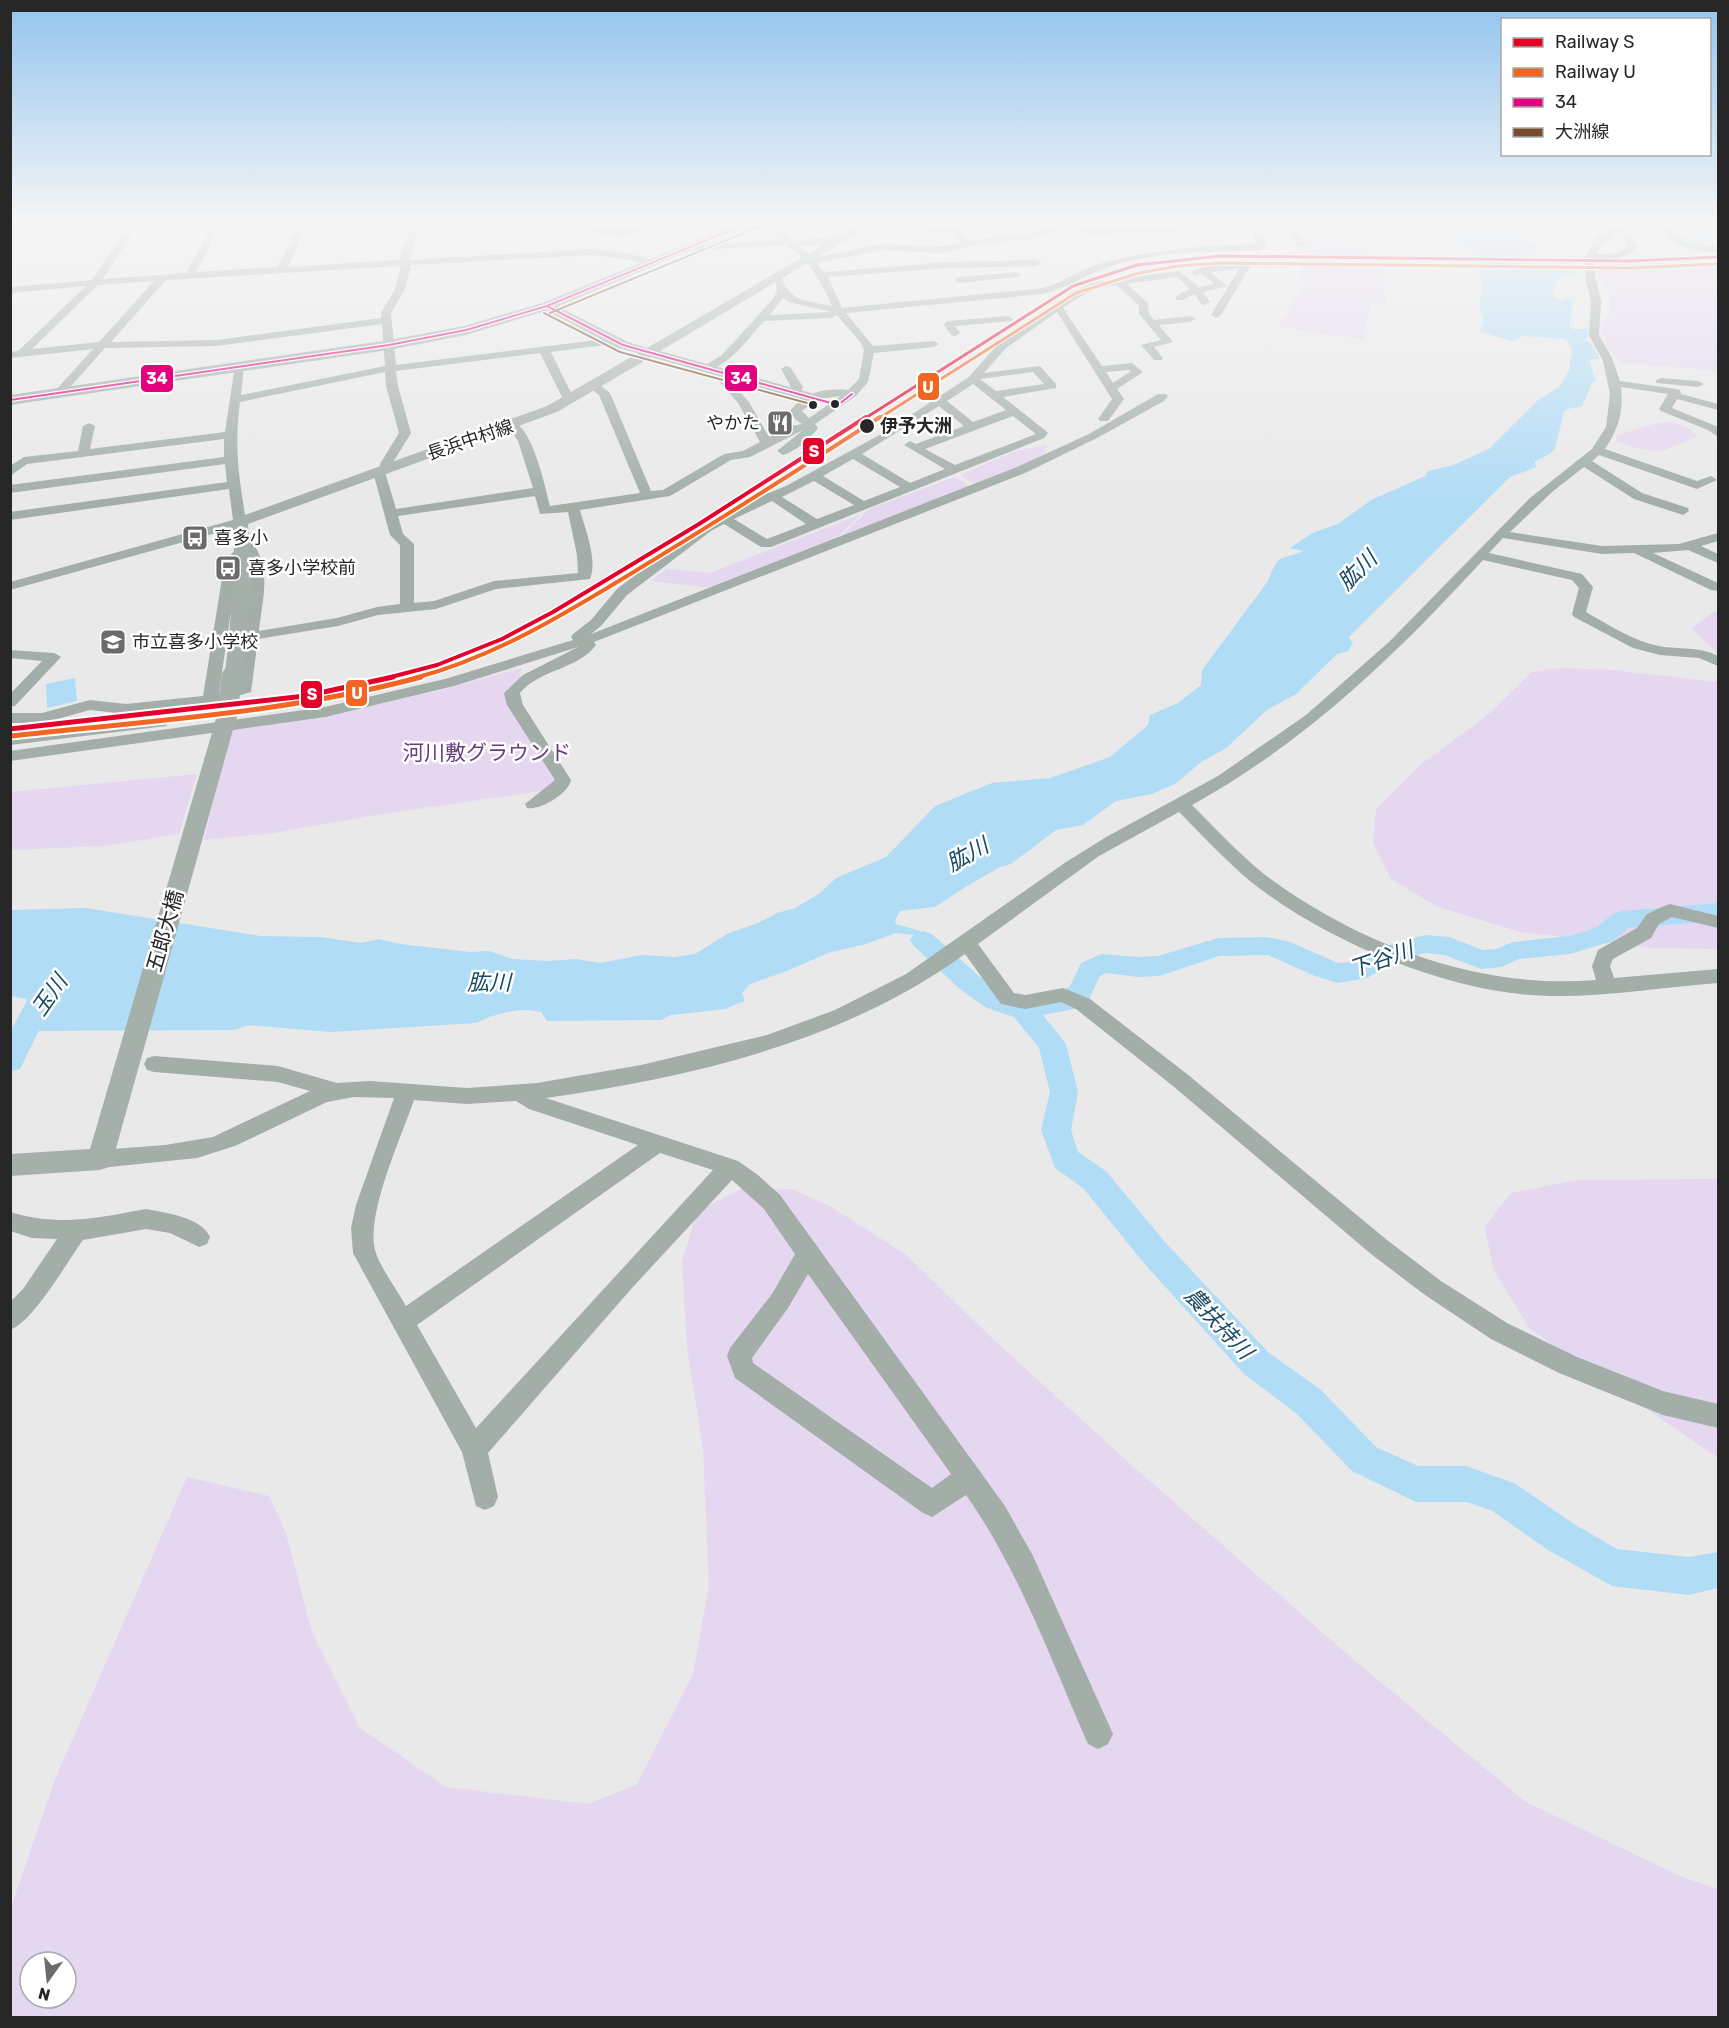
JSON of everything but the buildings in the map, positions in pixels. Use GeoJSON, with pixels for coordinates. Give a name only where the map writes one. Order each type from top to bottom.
{"type":"FeatureCollection","features":[{"type":"Feature","properties":{"kind":"highway"},"geometry":{"type":"LineString","coordinates":[[10,400],[389,345],[466,330],[521,314]]}},
{"type":"Feature","properties":{"kind":"main road"},"geometry":{"type":"LineString","coordinates":[[562,314],[614,341],[810,397]]}},
{"type":"Feature","properties":{"kind":"main road","name":"長浜中村線"},"geometry":{"type":"LineString","coordinates":[[242,536],[383,470],[513,425],[594,385],[715,314]]}},
{"type":"Feature","properties":{"kind":"main road"},"geometry":{"type":"LineString","coordinates":[[223,728],[246,635],[242,536]]}},
{"type":"Feature","properties":{"kind":"main road","name":"五郎大橋"},"geometry":{"type":"LineString","coordinates":[[100,1159],[223,728]]}},
{"type":"Feature","properties":{"kind":"main road"},"geometry":{"type":"LineString","coordinates":[[10,1165],[100,1159]]}},
{"type":"Feature","properties":{"kind":"street"},"geometry":{"type":"LineString","coordinates":[[16,354],[61,314]]}},
{"type":"Feature","properties":{"kind":"street"},"geometry":{"type":"LineString","coordinates":[[59,393],[130,314]]}},
{"type":"Feature","properties":{"kind":"street"},"geometry":{"type":"LineString","coordinates":[[386,314],[390,368],[405,433],[383,470],[384,495],[392,513],[397,535],[407,544],[407,608]]}},
{"type":"Feature","properties":{"kind":"street"},"geometry":{"type":"LineString","coordinates":[[706,368],[726,357],[764,314]]}},
{"type":"Feature","properties":{"kind":"street"},"geometry":{"type":"LineString","coordinates":[[760,318],[830,314]]}},
{"type":"Feature","properties":{"kind":"street"},"geometry":{"type":"LineString","coordinates":[[513,425],[519,431],[545,511],[666,493],[728,457],[746,454],[795,428],[810,424],[852,394],[864,380],[869,350],[866,342],[841,314]]}},
{"type":"Feature","properties":{"kind":"street"},"geometry":{"type":"LineString","coordinates":[[1003,314],[1008,319]]}},
{"type":"Feature","properties":{"kind":"street"},"geometry":{"type":"LineString","coordinates":[[562,646],[596,623],[622,591],[706,528],[815,476],[889,434],[974,377],[1002,346],[1047,314]]}},
{"type":"Feature","properties":{"kind":"street"},"geometry":{"type":"LineString","coordinates":[[1062,314],[1118,399],[1104,419]]}},
{"type":"Feature","properties":{"kind":"street"},"geometry":{"type":"LineString","coordinates":[[1145,314],[1168,342],[1143,342],[1158,358]]}},
{"type":"Feature","properties":{"kind":"street"},"geometry":{"type":"LineString","coordinates":[[100,1159],[186,1151],[222,1143],[315,1098],[336,1092],[370,1089],[464,1096],[520,1093],[583,1085],[748,1048],[881,998],[932,968],[1076,863],[1181,804],[1263,754],[1348,688],[1414,626],[1500,534],[1551,486],[1605,441],[1614,423],[1617,400],[1609,362],[1594,337],[1594,314]]}},
{"type":"Feature","properties":{"kind":"street"},"geometry":{"type":"LineString","coordinates":[[955,333],[948,324],[1008,319],[1030,325]]}},
{"type":"Feature","properties":{"kind":"street"},"geometry":{"type":"LineString","coordinates":[[1152,323],[1190,319]]}},
{"type":"Feature","properties":{"kind":"street"},"geometry":{"type":"LineString","coordinates":[[16,354],[102,345],[217,342],[386,320]]}},
{"type":"Feature","properties":{"kind":"street"},"geometry":{"type":"LineString","coordinates":[[236,399],[390,368],[614,341]]}},
{"type":"Feature","properties":{"kind":"street"},"geometry":{"type":"LineString","coordinates":[[869,350],[934,344]]}},
{"type":"Feature","properties":{"kind":"street"},"geometry":{"type":"LineString","coordinates":[[543,350],[556,380],[568,399]]}},
{"type":"Feature","properties":{"kind":"street"},"geometry":{"type":"LineString","coordinates":[[1100,370],[1132,366],[1138,372],[1112,388]]}},
{"type":"Feature","properties":{"kind":"street"},"geometry":{"type":"LineString","coordinates":[[10,586],[242,536],[230,460],[230,435],[239,367]]}},
{"type":"Feature","properties":{"kind":"street"},"geometry":{"type":"LineString","coordinates":[[974,377],[1036,368],[1052,386],[995,395]]}},
{"type":"Feature","properties":{"kind":"street"},"geometry":{"type":"LineString","coordinates":[[786,369],[797,387],[795,393]]}},
{"type":"Feature","properties":{"kind":"street"},"geometry":{"type":"LineString","coordinates":[[732,376],[725,381],[743,402],[766,442]]}},
{"type":"Feature","properties":{"kind":"street"},"geometry":{"type":"LineString","coordinates":[[724,518],[766,544],[1040,436],[1042,433],[974,377]]}},
{"type":"Feature","properties":{"kind":"street"},"geometry":{"type":"LineString","coordinates":[[1612,378],[1698,384]]}},
{"type":"Feature","properties":{"kind":"street"},"geometry":{"type":"LineString","coordinates":[[1612,378],[1676,392],[1665,409],[1712,428],[1719,434]]}},
{"type":"Feature","properties":{"kind":"street"},"geometry":{"type":"LineString","coordinates":[[594,385],[604,393],[647,496]]}},
{"type":"Feature","properties":{"kind":"street"},"geometry":{"type":"LineString","coordinates":[[783,451],[800,441],[812,428],[800,418],[796,411],[810,397],[835,392],[852,394]]}},
{"type":"Feature","properties":{"kind":"street"},"geometry":{"type":"LineString","coordinates":[[1673,395],[1719,407]]}},
{"type":"Feature","properties":{"kind":"street"},"geometry":{"type":"LineString","coordinates":[[10,756],[325,712],[449,683],[514,664],[562,646],[593,638],[1001,479],[1094,436],[1162,396]]}},
{"type":"Feature","properties":{"kind":"street"},"geometry":{"type":"LineString","coordinates":[[810,397],[838,405]]}},
{"type":"Feature","properties":{"kind":"street"},"geometry":{"type":"LineString","coordinates":[[940,401],[972,427]]}},
{"type":"Feature","properties":{"kind":"street"},"geometry":{"type":"LineString","coordinates":[[1050,448],[1104,419],[1146,406]]}},
{"type":"Feature","properties":{"kind":"street"},"geometry":{"type":"LineString","coordinates":[[916,448],[1014,411]]}},
{"type":"Feature","properties":{"kind":"street"},"geometry":{"type":"LineString","coordinates":[[83,454],[89,426]]}},
{"type":"Feature","properties":{"kind":"street"},"geometry":{"type":"LineString","coordinates":[[889,434],[955,470]]}},
{"type":"Feature","properties":{"kind":"street"},"geometry":{"type":"LineString","coordinates":[[1012,447],[1026,447],[1075,434]]}},
{"type":"Feature","properties":{"kind":"street"},"geometry":{"type":"LineString","coordinates":[[10,472],[24,462],[230,435]]}},
{"type":"Feature","properties":{"kind":"street"},"geometry":{"type":"LineString","coordinates":[[120,501],[127,448]]}},
{"type":"Feature","properties":{"kind":"street"},"geometry":{"type":"LineString","coordinates":[[1597,450],[1697,485],[1711,480]]}},
{"type":"Feature","properties":{"kind":"street"},"geometry":{"type":"LineString","coordinates":[[853,454],[910,488]]}},
{"type":"Feature","properties":{"kind":"street"},"geometry":{"type":"LineString","coordinates":[[10,489],[230,460]]}},
{"type":"Feature","properties":{"kind":"street"},"geometry":{"type":"LineString","coordinates":[[1583,461],[1638,496],[1683,511]]}},
{"type":"Feature","properties":{"kind":"street"},"geometry":{"type":"LineString","coordinates":[[815,476],[864,506]]}},
{"type":"Feature","properties":{"kind":"street"},"geometry":{"type":"LineString","coordinates":[[10,516],[233,485]]}},
{"type":"Feature","properties":{"kind":"street"},"geometry":{"type":"LineString","coordinates":[[392,513],[540,491]]}},
{"type":"Feature","properties":{"kind":"street"},"geometry":{"type":"LineString","coordinates":[[773,496],[817,525]]}},
{"type":"Feature","properties":{"kind":"street"},"geometry":{"type":"LineString","coordinates":[[10,718],[43,718],[90,705],[126,709],[210,700],[246,689],[246,635],[338,622],[377,611],[436,605],[494,585],[585,576],[584,555],[573,507]]}},
{"type":"Feature","properties":{"kind":"street"},"geometry":{"type":"LineString","coordinates":[[1500,534],[1589,549],[1692,547],[1719,537]]}},
{"type":"Feature","properties":{"kind":"street"},"geometry":{"type":"LineString","coordinates":[[1692,547],[1719,559]]}},
{"type":"Feature","properties":{"kind":"street"},"geometry":{"type":"LineString","coordinates":[[1637,549],[1716,587]]}},
{"type":"Feature","properties":{"kind":"street"},"geometry":{"type":"LineString","coordinates":[[1480,555],[1577,577],[1586,586],[1579,614],[1616,635],[1660,651],[1705,653],[1719,662]]}},
{"type":"Feature","properties":{"kind":"street"},"geometry":{"type":"LineString","coordinates":[[210,700],[244,574]]}},
{"type":"Feature","properties":{"kind":"street"},"geometry":{"type":"LineString","coordinates":[[10,741],[309,706],[348,698],[517,652],[555,638],[611,603]]}},
{"type":"Feature","properties":{"kind":"street"},"geometry":{"type":"LineString","coordinates":[[533,804],[562,785],[563,780],[515,705],[512,693],[519,683],[578,654],[588,647],[593,638]]}},
{"type":"Feature","properties":{"kind":"street"},"geometry":{"type":"LineString","coordinates":[[10,654],[54,657],[10,703]]}},
{"type":"Feature","properties":{"kind":"street"},"geometry":{"type":"LineString","coordinates":[[10,747],[113,742]]}},
{"type":"Feature","properties":{"kind":"street"},"geometry":{"type":"LineString","coordinates":[[1181,804],[1257,877],[1302,908],[1355,936],[1447,973],[1492,983],[1550,989],[1719,976]]}},
{"type":"Feature","properties":{"kind":"street"},"geometry":{"type":"LineString","coordinates":[[1607,984],[1601,966],[1605,955],[1644,933],[1653,919],[1670,910],[1719,922]]}},
{"type":"Feature","properties":{"kind":"street"},"geometry":{"type":"LineString","coordinates":[[965,943],[975,952],[1008,999],[1025,1002],[1063,995],[1083,1004],[1180,1080],[1379,1247],[1433,1288],[1499,1331],[1568,1365],[1663,1403],[1719,1416]]}},
{"type":"Feature","properties":{"kind":"street"},"geometry":{"type":"LineString","coordinates":[[154,1064],[278,1074],[336,1092]]}},
{"type":"Feature","properties":{"kind":"street"},"geometry":{"type":"LineString","coordinates":[[406,1093],[367,1205],[362,1228],[364,1253],[474,1449],[485,1497]]}},
{"type":"Feature","properties":{"kind":"street"},"geometry":{"type":"LineString","coordinates":[[520,1093],[536,1103],[730,1167],[750,1181],[772,1202],[807,1254],[996,1515],[1023,1566],[1098,1734]]}},
{"type":"Feature","properties":{"kind":"street"},"geometry":{"type":"LineString","coordinates":[[403,1322],[657,1143]]}},
{"type":"Feature","properties":{"kind":"street"},"geometry":{"type":"LineString","coordinates":[[474,1449],[624,1281],[730,1167]]}},
{"type":"Feature","properties":{"kind":"street"},"geometry":{"type":"LineString","coordinates":[[10,1221],[32,1228],[76,1231],[146,1219],[174,1224],[199,1237]]}},
{"type":"Feature","properties":{"kind":"street"},"geometry":{"type":"LineString","coordinates":[[10,1319],[31,1296],[76,1231]]}},
{"type":"Feature","properties":{"kind":"street"},"geometry":{"type":"LineString","coordinates":[[807,1254],[780,1301],[739,1356],[744,1370],[932,1504],[968,1478]]}},
{"type":"Feature","properties":{"kind":"green space"},"geometry":{"type":"Polygon","coordinates":[[[1287,314],[1369,314],[1363,339],[1277,327],[1287,314]]]}},
{"type":"Feature","properties":{"kind":"green space"},"geometry":{"type":"Polygon","coordinates":[[[1610,314],[1718,314],[1718,371],[1621,363],[1606,346],[1606,338],[1601,331],[1605,318],[1610,314]]]}},
{"type":"Feature","properties":{"kind":"green space"},"geometry":{"type":"Polygon","coordinates":[[[1673,422],[1686,426],[1698,436],[1662,451],[1640,449],[1616,442],[1617,435],[1657,423],[1673,422]]]}},
{"type":"Feature","properties":{"kind":"green space"},"geometry":{"type":"Polygon","coordinates":[[[1047,445],[1041,458],[978,486],[960,475],[1015,451],[1047,445]]]}},
{"type":"Feature","properties":{"kind":"green space"},"geometry":{"type":"Polygon","coordinates":[[[955,477],[970,487],[843,535],[869,509],[955,477]]]}},
{"type":"Feature","properties":{"kind":"green space"},"geometry":{"type":"Polygon","coordinates":[[[862,514],[838,536],[817,548],[711,588],[650,581],[667,569],[710,573],[862,514]]]}},
{"type":"Feature","properties":{"kind":"green space"},"geometry":{"type":"Polygon","coordinates":[[[1713,612],[1718,612],[1718,654],[1692,629],[1713,612]]]}},
{"type":"Feature","properties":{"kind":"green space","name":"河川敷グラウンド"},"geometry":{"type":"Polygon","coordinates":[[[522,668],[519,683],[512,693],[558,782],[548,790],[376,815],[274,833],[204,840],[230,730],[327,716],[449,688],[522,668]]]}},
{"type":"Feature","properties":{"kind":"green space"},"geometry":{"type":"Polygon","coordinates":[[[1560,668],[1613,670],[1718,682],[1718,949],[1654,948],[1520,932],[1438,907],[1391,879],[1373,842],[1376,809],[1420,765],[1490,713],[1532,672],[1560,668]]]}},
{"type":"Feature","properties":{"kind":"green space"},"geometry":{"type":"Polygon","coordinates":[[[197,774],[179,834],[105,846],[11,850],[11,792],[197,774]]]}},
{"type":"Feature","properties":{"kind":"green space"},"geometry":{"type":"Polygon","coordinates":[[[1718,1179],[1718,1458],[1530,1329],[1493,1269],[1485,1226],[1511,1193],[1577,1180],[1718,1179]]]}},
{"type":"Feature","properties":{"kind":"green space"},"geometry":{"type":"Polygon","coordinates":[[[743,1188],[792,1189],[830,1206],[905,1254],[994,1340],[1127,1461],[1355,1661],[1526,1802],[1682,1877],[1718,1889],[1718,2017],[11,2018],[11,1907],[56,1777],[187,1477],[269,1496],[286,1533],[312,1632],[360,1728],[446,1787],[588,1804],[637,1784],[693,1674],[709,1586],[703,1449],[687,1348],[682,1262],[697,1212],[743,1188]]]}},
{"type":"Feature","properties":{"kind":"water","name":"肱川"},"geometry":{"type":"Polygon","coordinates":[[[1481,314],[1571,314],[1569,326],[1573,329],[1587,329],[1589,338],[1586,337],[1585,340],[1593,346],[1600,359],[1590,359],[1594,378],[1597,379],[1592,383],[1582,407],[1567,409],[1564,412],[1555,448],[1551,453],[1534,462],[1537,467],[1510,477],[1349,637],[1353,643],[1348,651],[1337,654],[1296,694],[1267,710],[1225,749],[1201,762],[1175,784],[1152,794],[1116,801],[1083,825],[1056,830],[1011,864],[1000,867],[935,907],[900,911],[895,920],[896,924],[920,931],[921,937],[931,941],[937,949],[934,952],[915,935],[896,933],[866,944],[828,953],[750,984],[742,993],[745,1001],[725,1009],[671,1015],[661,1020],[547,1021],[541,1012],[524,1010],[491,1016],[476,1023],[330,1032],[249,1025],[234,1030],[34,1031],[15,1025],[29,1011],[27,999],[11,996],[10,910],[86,908],[260,936],[321,937],[361,943],[379,939],[400,944],[470,952],[489,951],[512,959],[548,961],[577,959],[600,963],[642,955],[674,957],[695,954],[729,933],[795,908],[819,894],[836,878],[886,857],[935,806],[992,783],[1050,778],[1110,757],[1148,725],[1150,715],[1178,703],[1201,685],[1202,670],[1268,581],[1278,561],[1304,551],[1290,548],[1312,533],[1338,524],[1371,500],[1425,476],[1428,471],[1453,465],[1489,449],[1538,400],[1559,387],[1569,371],[1572,349],[1566,339],[1523,336],[1513,341],[1480,332],[1483,319],[1481,314]]]}},
{"type":"Feature","properties":{"kind":"water"},"geometry":{"type":"Polygon","coordinates":[[[75,678],[77,701],[47,708],[46,684],[75,678]]]}},
{"type":"Feature","properties":{"kind":"waterway","name":"下谷川"},"geometry":{"type":"LineString","coordinates":[[1021,1007],[1065,1002],[1080,992],[1090,970],[1102,963],[1138,967],[1159,966],[1218,947],[1268,946],[1281,949],[1338,973],[1358,971],[1384,956],[1425,944],[1449,946],[1481,960],[1501,958],[1513,951],[1570,945],[1604,935],[1622,920],[1718,912]]}},
{"type":"Feature","properties":{"kind":"waterway","name":"農扶持川"},"geometry":{"type":"LineString","coordinates":[[923,940],[971,984],[996,1001],[1011,1007],[1021,1007]]}},
{"type":"Feature","properties":{"kind":"waterway","name":"玉川"},"geometry":{"type":"LineString","coordinates":[[10,1061],[38,1004],[45,996]]}},
{"type":"Feature","properties":{"kind":"waterway","name":"農扶持川"},"geometry":{"type":"LineString","coordinates":[[1021,1007],[1052,1044],[1064,1092],[1056,1130],[1065,1159],[1095,1180],[1154,1252],[1256,1363],[1309,1402],[1364,1459],[1416,1484],[1466,1484],[1501,1496],[1561,1537],[1612,1567],[1689,1576],[1718,1570]]}},
{"type":"Feature","properties":{"kind":"rail line","name":"S"},"geometry":{"type":"LineString","coordinates":[[10,729],[305,696],[370,683],[437,665],[502,639],[553,612],[699,524],[1030,314]]}},
{"type":"Feature","properties":{"kind":"rail line","name":"U"},"geometry":{"type":"LineString","coordinates":[[11,736],[306,703],[372,690],[439,672],[505,646],[557,618],[703,530],[1044,314]]}},
{"type":"Feature","properties":{"kind":"transit line","name":"34"},"geometry":{"type":"LineString","coordinates":[[10,400],[389,345],[466,330],[521,314]]}},
{"type":"Feature","properties":{"kind":"transit line","name":"大洲線"},"geometry":{"type":"LineString","coordinates":[[545,314],[620,352],[818,406]]}},
{"type":"Feature","properties":{"kind":"transit line","name":"34"},"geometry":{"type":"LineString","coordinates":[[562,314],[623,345],[838,405],[852,394]]}},
{"type":"Feature","properties":{"kind":"place","name":"やかた"},"geometry":{"type":"Point","coordinates":[780,423]}},
{"type":"Feature","properties":{"kind":"place","name":"伊予大洲"},"geometry":{"type":"Point","coordinates":[867,426]}},
{"type":"Feature","properties":{"kind":"place","name":"喜多小"},"geometry":{"type":"Point","coordinates":[195,538]}},
{"type":"Feature","properties":{"kind":"place","name":"喜多小学校前"},"geometry":{"type":"Point","coordinates":[228,568]}},
{"type":"Feature","properties":{"kind":"place","name":"市立喜多小学校"},"geometry":{"type":"Point","coordinates":[113,642]}}]}
